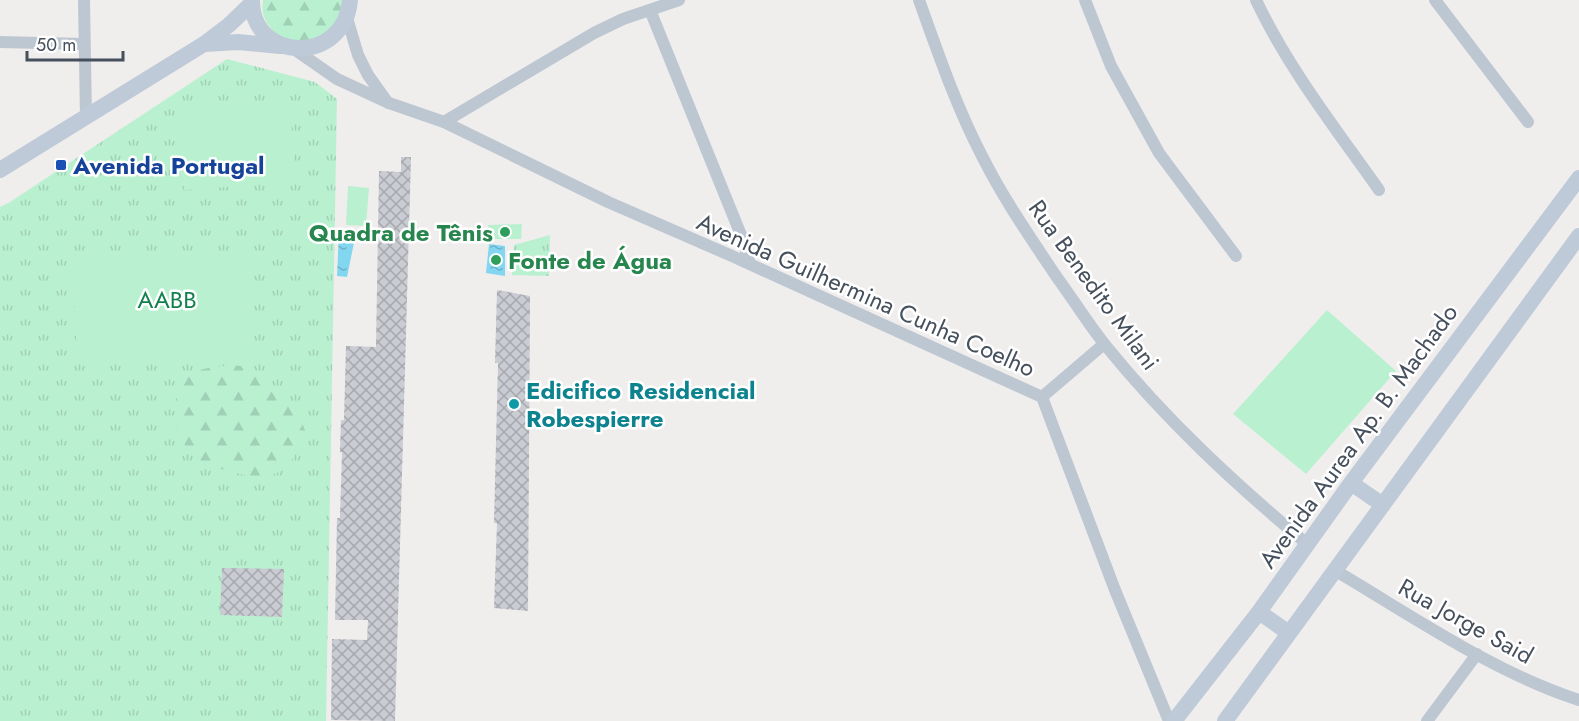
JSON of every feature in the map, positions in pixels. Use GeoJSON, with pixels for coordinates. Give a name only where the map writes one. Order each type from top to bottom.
{"type":"FeatureCollection","features":[{"type":"Feature","properties":{"kind":"street"},"geometry":{"type":"LineString","coordinates":[[84,0],[86,118]]}},
{"type":"Feature","properties":{"kind":"street"},"geometry":{"type":"LineString","coordinates":[[444,122],[594,33],[679,0]]}},
{"type":"Feature","properties":{"kind":"street","name":"Rua Benedito Milani"},"geometry":{"type":"LineString","coordinates":[[919,0],[949,83],[982,156],[1025,231],[1104,344],[1188,438],[1245,492],[1307,544]]}},
{"type":"Feature","properties":{"kind":"street"},"geometry":{"type":"LineString","coordinates":[[1085,0],[1111,66],[1159,153],[1236,256]]}},
{"type":"Feature","properties":{"kind":"street"},"geometry":{"type":"LineString","coordinates":[[1256,0],[1267,23],[1311,94],[1378,190]]}},
{"type":"Feature","properties":{"kind":"street"},"geometry":{"type":"LineString","coordinates":[[1435,0],[1528,122]]}},
{"type":"Feature","properties":{"kind":"street"},"geometry":{"type":"LineString","coordinates":[[0,170],[204,44],[229,25],[252,2]]}},
{"type":"Feature","properties":{"kind":"street"},"geometry":{"type":"LineString","coordinates":[[252,2],[255,17],[262,30],[272,40],[290,48]]}},
{"type":"Feature","properties":{"kind":"street"},"geometry":{"type":"LineString","coordinates":[[204,44],[238,42],[311,48],[326,42],[338,32],[351,7]]}},
{"type":"Feature","properties":{"kind":"street"},"geometry":{"type":"LineString","coordinates":[[351,7],[358,56],[368,75],[389,104]]}},
{"type":"Feature","properties":{"kind":"street"},"geometry":{"type":"LineString","coordinates":[[650,10],[741,235],[750,264]]}},
{"type":"Feature","properties":{"kind":"street"},"geometry":{"type":"LineString","coordinates":[[0,42],[84,44]]}},
{"type":"Feature","properties":{"kind":"street","name":"Avenida Guilhermina Cunha Coelho"},"geometry":{"type":"LineString","coordinates":[[290,48],[337,79],[389,104],[444,122],[608,202],[1042,397],[1115,590],[1169,721]]}},
{"type":"Feature","properties":{"kind":"street","name":"Avenida Aurea Ap. B. Machado"},"geometry":{"type":"LineString","coordinates":[[1174,721],[1259,612],[1351,483],[1579,178]]}},
{"type":"Feature","properties":{"kind":"street"},"geometry":{"type":"LineString","coordinates":[[732,256],[741,235]]}},
{"type":"Feature","properties":{"kind":"street"},"geometry":{"type":"LineString","coordinates":[[1225,721],[1579,236]]}},
{"type":"Feature","properties":{"kind":"street"},"geometry":{"type":"LineString","coordinates":[[1042,397],[1104,344]]}},
{"type":"Feature","properties":{"kind":"street"},"geometry":{"type":"LineString","coordinates":[[1351,483],[1383,505]]}},
{"type":"Feature","properties":{"kind":"street","name":"Rua Jorge Said"},"geometry":{"type":"LineString","coordinates":[[1336,571],[1477,654],[1553,692],[1579,700]]}},
{"type":"Feature","properties":{"kind":"street"},"geometry":{"type":"LineString","coordinates":[[1259,612],[1289,633]]}},
{"type":"Feature","properties":{"kind":"street"},"geometry":{"type":"LineString","coordinates":[[1427,721],[1477,654]]}},
{"type":"Feature","properties":{"kind":"green space"},"geometry":{"type":"Polygon","coordinates":[[[263,0],[345,0],[334,36],[288,45],[265,20],[263,0]]]}},
{"type":"Feature","properties":{"kind":"green space","name":"AABB"},"geometry":{"type":"Polygon","coordinates":[[[227,59],[315,82],[337,99],[326,721],[0,721],[0,207],[227,59]]]}},
{"type":"Feature","properties":{"kind":"green space"},"geometry":{"type":"Polygon","coordinates":[[[290,103],[295,182],[184,190],[179,110],[290,103]]]}},
{"type":"Feature","properties":{"kind":"green space"},"geometry":{"type":"Polygon","coordinates":[[[348,186],[369,188],[366,226],[346,225],[348,186]]]}},
{"type":"Feature","properties":{"kind":"green space","name":"Quadra de Tênis"},"geometry":{"type":"Polygon","coordinates":[[[522,224],[521,239],[488,239],[488,225],[522,224]]]}},
{"type":"Feature","properties":{"kind":"green space"},"geometry":{"type":"Polygon","coordinates":[[[550,235],[549,276],[512,275],[514,245],[550,235]]]}},
{"type":"Feature","properties":{"kind":"green space"},"geometry":{"type":"Polygon","coordinates":[[[250,251],[253,356],[77,363],[73,259],[250,251]]]}},
{"type":"Feature","properties":{"kind":"green space"},"geometry":{"type":"Polygon","coordinates":[[[1327,310],[1396,371],[1306,474],[1233,414],[1327,310]]]}},
{"type":"Feature","properties":{"kind":"green space"},"geometry":{"type":"Polygon","coordinates":[[[234,365],[261,373],[301,420],[306,433],[292,459],[285,468],[277,473],[267,476],[243,475],[206,464],[192,455],[178,433],[175,404],[177,390],[182,381],[199,370],[234,365]]]}},
{"type":"Feature","properties":{"kind":"water"},"geometry":{"type":"Polygon","coordinates":[[[339,231],[356,233],[347,277],[337,276],[339,231]]]}},
{"type":"Feature","properties":{"kind":"water","name":"Fonte de Água"},"geometry":{"type":"Polygon","coordinates":[[[489,244],[505,246],[505,276],[486,273],[489,244]]]}},
{"type":"Feature","properties":{"kind":"building"},"geometry":{"type":"Polygon","coordinates":[[[401,157],[411,157],[395,721],[331,720],[332,639],[367,640],[368,620],[335,620],[337,518],[340,518],[341,420],[344,420],[346,346],[376,347],[379,171],[401,172],[401,157]]]}},
{"type":"Feature","properties":{"kind":"building"},"geometry":{"type":"Polygon","coordinates":[[[497,290],[530,296],[528,611],[494,608],[497,523],[494,523],[498,363],[495,363],[497,290]]]}},
{"type":"Feature","properties":{"kind":"building"},"geometry":{"type":"Polygon","coordinates":[[[222,568],[284,569],[282,617],[220,615],[222,568]]]}},
{"type":"Feature","properties":{"kind":"place","name":"Avenida Portugal"},"geometry":{"type":"Point","coordinates":[61,165]}},
{"type":"Feature","properties":{"kind":"place","name":"Quadra de Tênis"},"geometry":{"type":"Point","coordinates":[505,232]}},
{"type":"Feature","properties":{"kind":"place","name":"Fonte de Água"},"geometry":{"type":"Point","coordinates":[496,260]}},
{"type":"Feature","properties":{"kind":"place","name":"Edicifico Residencial Robespierre"},"geometry":{"type":"Point","coordinates":[514,404]}}]}
